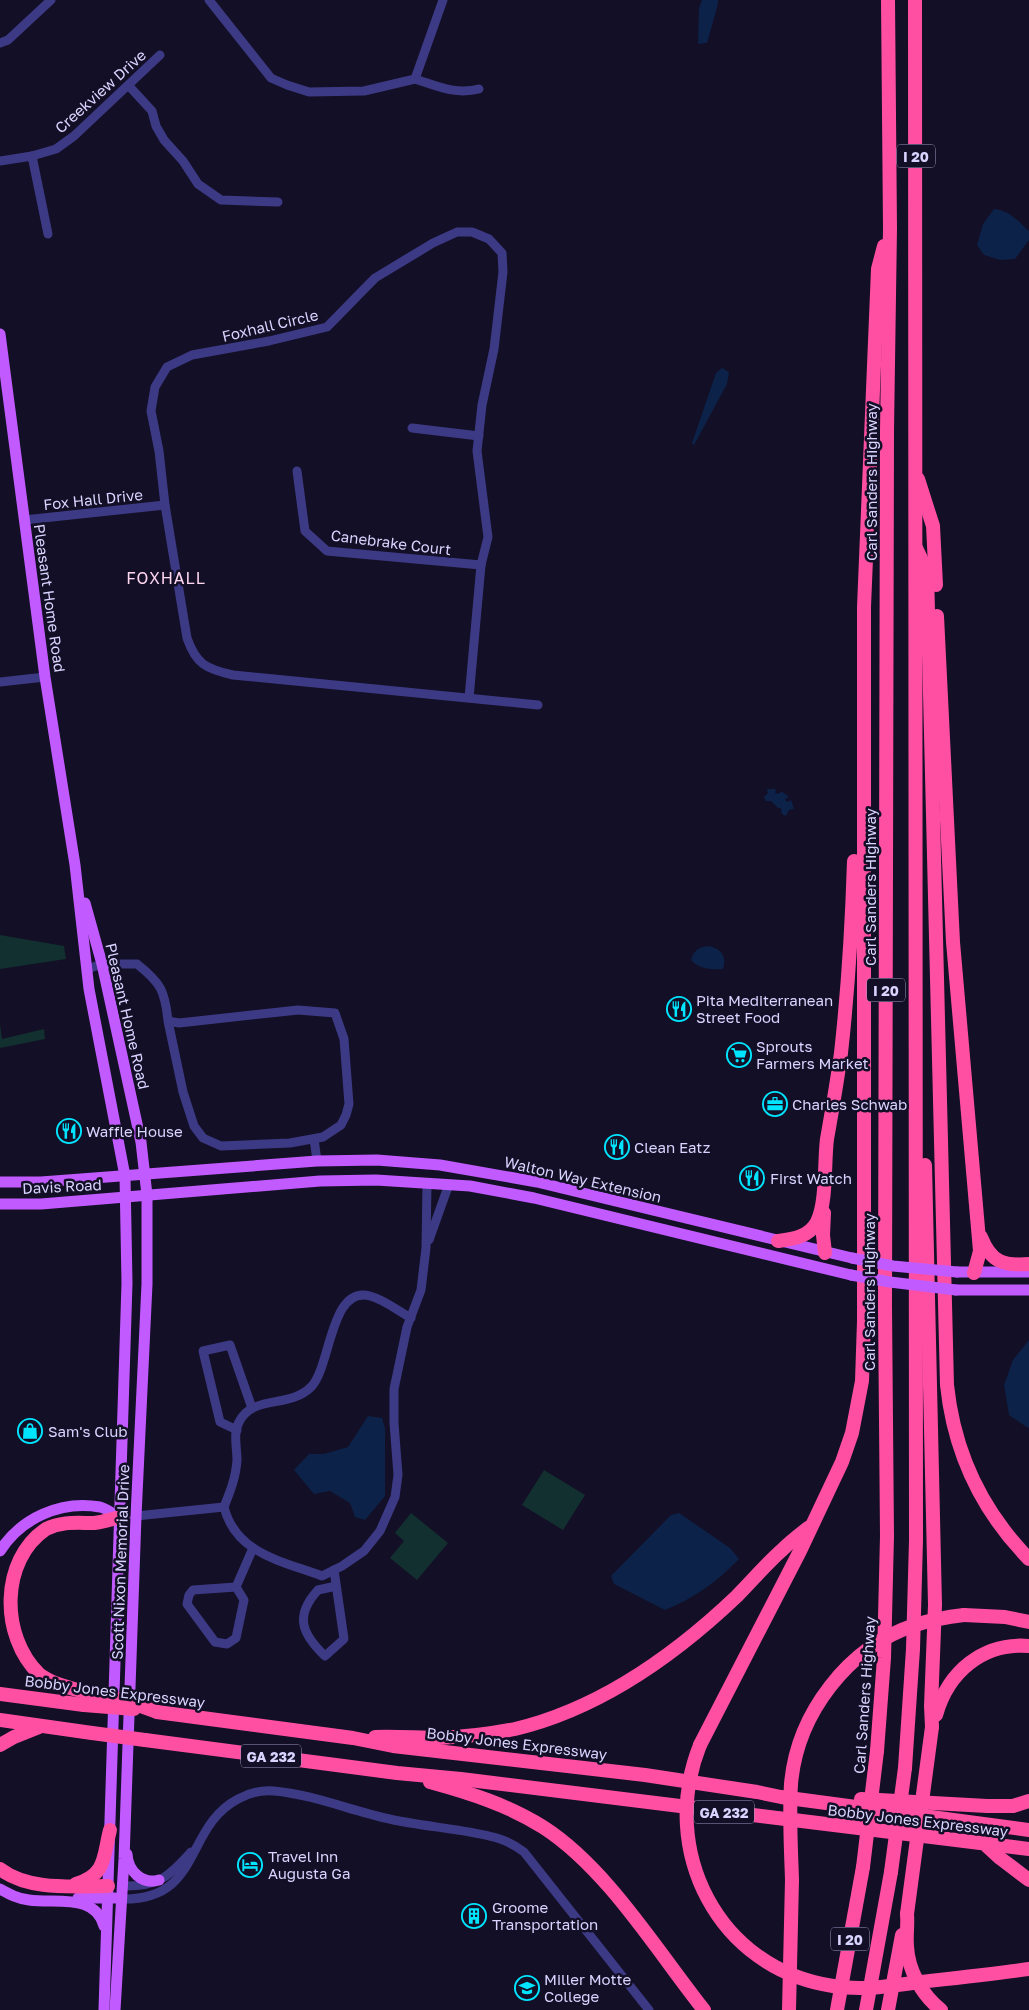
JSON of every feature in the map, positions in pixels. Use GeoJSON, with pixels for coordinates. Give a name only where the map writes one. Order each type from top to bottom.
{"type":"FeatureCollection","features":[{"type":"Feature","properties":{"kind":"highway","name":"Carl Sanders Highway"},"geometry":{"type":"LineString","coordinates":[[837,2010],[863,1867],[877,1751],[884,1658],[887,1536],[885,1286],[887,431],[890,228],[888,0]]}},
{"type":"Feature","properties":{"kind":"highway","name":"I 20"},"geometry":{"type":"LineString","coordinates":[[866,2010],[891,1872],[905,1768],[914,1649],[916,1558],[915,0]]}},
{"type":"Feature","properties":{"kind":"highway"},"geometry":{"type":"LineString","coordinates":[[890,228],[878,269],[864,607],[864,1294],[862,1381],[852,1434],[842,1462],[813,1525],[700,1745],[691,1770],[686,1800],[686,1830],[700,1886],[716,1912],[740,1941],[764,1960],[804,1980],[833,1986],[864,1989],[1029,1969]]}},
{"type":"Feature","properties":{"kind":"highway"},"geometry":{"type":"LineString","coordinates":[[915,468],[933,526],[953,942],[980,1251],[974,1273]]}},
{"type":"Feature","properties":{"kind":"highway"},"geometry":{"type":"LineString","coordinates":[[914,546],[927,571],[945,1357],[948,1393],[959,1448],[974,1483],[1006,1533],[1029,1559]]}},
{"type":"Feature","properties":{"kind":"highway"},"geometry":{"type":"LineString","coordinates":[[778,1241],[798,1239],[808,1232],[816,1223],[821,1206],[827,1140],[841,1052],[852,912],[855,841],[863,816]]}},
{"type":"Feature","properties":{"kind":"highway"},"geometry":{"type":"LineString","coordinates":[[916,1096],[925,1153],[935,1605],[931,1706],[932,1727],[908,1914],[907,1946],[913,1973],[924,1992],[941,2010]]}},
{"type":"Feature","properties":{"kind":"highway"},"geometry":{"type":"LineString","coordinates":[[825,1252],[823,1223],[832,1115]]}},
{"type":"Feature","properties":{"kind":"highway"},"geometry":{"type":"LineString","coordinates":[[978,1231],[986,1250],[992,1256],[1006,1264],[1029,1264]]}},
{"type":"Feature","properties":{"kind":"highway"},"geometry":{"type":"LineString","coordinates":[[84,1698],[41,1675],[19,1655],[5,1629],[1,1613],[0,1599],[3,1582],[10,1564],[22,1546],[46,1529],[62,1524],[96,1523],[120,1517]]}},
{"type":"Feature","properties":{"kind":"highway"},"geometry":{"type":"LineString","coordinates":[[353,1738],[467,1736],[514,1729],[542,1722],[574,1710],[632,1679],[708,1623],[782,1550],[813,1525]]}},
{"type":"Feature","properties":{"kind":"highway"},"geometry":{"type":"LineString","coordinates":[[789,2010],[792,1880],[791,1784],[799,1746],[810,1718],[824,1694],[859,1657],[888,1637],[915,1625],[964,1615],[987,1615],[1029,1622]]}},
{"type":"Feature","properties":{"kind":"highway"},"geometry":{"type":"LineString","coordinates":[[932,1727],[944,1692],[958,1672],[969,1662],[998,1648],[1029,1646]]}},
{"type":"Feature","properties":{"kind":"highway","name":"Bobby Jones Expressway"},"geometry":{"type":"LineString","coordinates":[[0,1694],[124,1700],[157,1712],[353,1738],[393,1746],[645,1775],[781,1797],[1029,1830]]}},
{"type":"Feature","properties":{"kind":"highway","name":"Bobby Jones Expressway"},"geometry":{"type":"LineString","coordinates":[[0,1720],[397,1773],[489,1782],[987,1846],[1029,1849]]}},
{"type":"Feature","properties":{"kind":"highway"},"geometry":{"type":"LineString","coordinates":[[0,1745],[14,1736],[42,1726]]}},
{"type":"Feature","properties":{"kind":"highway"},"geometry":{"type":"LineString","coordinates":[[397,1773],[491,1801],[530,1820],[557,1837],[581,1856],[601,1878],[704,2010]]}},
{"type":"Feature","properties":{"kind":"highway"},"geometry":{"type":"LineString","coordinates":[[757,1792],[781,1791],[861,1799],[988,1806],[1013,1806],[1029,1801]]}},
{"type":"Feature","properties":{"kind":"highway"},"geometry":{"type":"LineString","coordinates":[[71,1885],[88,1880],[102,1867],[110,1830]]}},
{"type":"Feature","properties":{"kind":"highway"},"geometry":{"type":"LineString","coordinates":[[987,1846],[1029,1880]]}},
{"type":"Feature","properties":{"kind":"highway"},"geometry":{"type":"LineString","coordinates":[[0,1869],[15,1878],[29,1883],[71,1885],[112,1890]]}},
{"type":"Feature","properties":{"kind":"highway"},"geometry":{"type":"LineString","coordinates":[[888,2010],[904,1923],[908,1914]]}},
{"type":"Feature","properties":{"kind":"main road","name":"Pleasant Home Road"},"geometry":{"type":"LineString","coordinates":[[0,334],[46,677],[75,865],[89,989],[125,1176]]}},
{"type":"Feature","properties":{"kind":"main road","name":"Pleasant Home Road"},"geometry":{"type":"LineString","coordinates":[[75,865],[102,964],[141,1142],[144,1175]]}},
{"type":"Feature","properties":{"kind":"main road","name":"Walton Way Extension"},"geometry":{"type":"LineString","coordinates":[[125,1176],[317,1161],[377,1160],[440,1165],[537,1182],[778,1241],[893,1266],[974,1273],[1029,1272]]}},
{"type":"Feature","properties":{"kind":"main road","name":"Scott Nixon Memorial Drive"},"geometry":{"type":"LineString","coordinates":[[104,2010],[106,1934],[124,1826],[147,1284],[144,1175]]}},
{"type":"Feature","properties":{"kind":"main road","name":"Scott Nixon Memorial Drive"},"geometry":{"type":"LineString","coordinates":[[115,2010],[121,1899],[112,1890],[110,1830],[127,1283],[125,1176]]}},
{"type":"Feature","properties":{"kind":"main road","name":"Davis Road"},"geometry":{"type":"LineString","coordinates":[[0,1182],[41,1182],[125,1176]]}},
{"type":"Feature","properties":{"kind":"main road","name":"Walton Way Extension"},"geometry":{"type":"LineString","coordinates":[[126,1197],[320,1181],[370,1180],[449,1184],[479,1188],[561,1205],[829,1271],[890,1282],[958,1290],[1029,1290]]}},
{"type":"Feature","properties":{"kind":"main road"},"geometry":{"type":"LineString","coordinates":[[561,1205],[567,1190]]}},
{"type":"Feature","properties":{"kind":"main road","name":"Davis Road"},"geometry":{"type":"LineString","coordinates":[[0,1204],[41,1204],[126,1197]]}},
{"type":"Feature","properties":{"kind":"main road"},"geometry":{"type":"LineString","coordinates":[[825,1252],[829,1271]]}},
{"type":"Feature","properties":{"kind":"main road"},"geometry":{"type":"LineString","coordinates":[[958,1290],[974,1273]]}},
{"type":"Feature","properties":{"kind":"main road"},"geometry":{"type":"LineString","coordinates":[[0,1551],[14,1532],[34,1518],[47,1512],[74,1507],[101,1507],[120,1517],[136,1516]]}},
{"type":"Feature","properties":{"kind":"main road"},"geometry":{"type":"LineString","coordinates":[[124,1826],[127,1859],[133,1871],[137,1876],[145,1880],[159,1880]]}},
{"type":"Feature","properties":{"kind":"main road"},"geometry":{"type":"LineString","coordinates":[[0,1887],[31,1896],[112,1890]]}},
{"type":"Feature","properties":{"kind":"main road"},"geometry":{"type":"LineString","coordinates":[[0,1887],[10,1895],[27,1900],[87,1904],[95,1909],[101,1917],[106,1934]]}},
{"type":"Feature","properties":{"kind":"street"},"geometry":{"type":"LineString","coordinates":[[0,43],[8,40],[51,0]]}},
{"type":"Feature","properties":{"kind":"street"},"geometry":{"type":"LineString","coordinates":[[209,0],[271,78],[287,86],[309,92],[364,91],[415,79],[449,90],[466,92],[478,89]]}},
{"type":"Feature","properties":{"kind":"street"},"geometry":{"type":"LineString","coordinates":[[415,79],[442,0]]}},
{"type":"Feature","properties":{"kind":"street","name":"Creekview Drive"},"geometry":{"type":"LineString","coordinates":[[0,161],[32,156],[56,149],[74,136],[160,55]]}},
{"type":"Feature","properties":{"kind":"street"},"geometry":{"type":"LineString","coordinates":[[129,86],[152,111],[156,126],[164,140],[183,162],[198,184],[221,200],[278,202]]}},
{"type":"Feature","properties":{"kind":"street"},"geometry":{"type":"LineString","coordinates":[[32,156],[48,234]]}},
{"type":"Feature","properties":{"kind":"street","name":"Foxhall Circle"},"geometry":{"type":"LineString","coordinates":[[469,698],[481,565],[488,538],[477,451],[482,405],[494,349],[503,272],[502,253],[489,239],[472,232],[458,232],[433,243],[376,278],[327,327],[269,341],[192,355],[167,367],[155,387],[151,412],[159,451],[165,505],[186,638],[192,653],[200,663],[216,671],[233,675],[469,698],[538,704]]}},
{"type":"Feature","properties":{"kind":"street"},"geometry":{"type":"LineString","coordinates":[[412,428],[479,436]]}},
{"type":"Feature","properties":{"kind":"street","name":"Canebrake Court"},"geometry":{"type":"LineString","coordinates":[[296,471],[305,530],[327,551],[481,565]]}},
{"type":"Feature","properties":{"kind":"street","name":"Fox Hall Drive"},"geometry":{"type":"LineString","coordinates":[[24,520],[165,505]]}},
{"type":"Feature","properties":{"kind":"street"},"geometry":{"type":"LineString","coordinates":[[0,682],[46,677]]}},
{"type":"Feature","properties":{"kind":"street"},"geometry":{"type":"LineString","coordinates":[[87,969],[102,964],[137,964],[160,985],[166,1002],[168,1021],[183,1092],[194,1126],[203,1138],[221,1146],[290,1143],[324,1137],[342,1124],[349,1104],[344,1038],[335,1013],[298,1010],[179,1023],[168,1021]]}},
{"type":"Feature","properties":{"kind":"street"},"geometry":{"type":"LineString","coordinates":[[314,1139],[317,1161]]}},
{"type":"Feature","properties":{"kind":"street"},"geometry":{"type":"LineString","coordinates":[[411,1318],[369,1296],[354,1297],[342,1308],[320,1372],[312,1386],[295,1399],[252,1408],[238,1423],[234,1479],[224,1507],[228,1522],[241,1540],[260,1553],[322,1576],[364,1551],[380,1531],[395,1497],[398,1476],[394,1423],[394,1389],[411,1318],[421,1290],[426,1248],[427,1183]]}},
{"type":"Feature","properties":{"kind":"street"},"geometry":{"type":"LineString","coordinates":[[426,1248],[449,1184]]}},
{"type":"Feature","properties":{"kind":"street"},"geometry":{"type":"LineString","coordinates":[[237,1430],[220,1422],[202,1351],[230,1345],[252,1408]]}},
{"type":"Feature","properties":{"kind":"street"},"geometry":{"type":"LineString","coordinates":[[136,1516],[224,1507]]}},
{"type":"Feature","properties":{"kind":"street"},"geometry":{"type":"LineString","coordinates":[[236,1588],[253,1548]]}},
{"type":"Feature","properties":{"kind":"street"},"geometry":{"type":"LineString","coordinates":[[334,1570],[344,1639],[326,1656],[304,1629],[302,1620],[304,1612],[318,1590],[336,1586]]}},
{"type":"Feature","properties":{"kind":"street"},"geometry":{"type":"LineString","coordinates":[[236,1588],[244,1600],[236,1638],[227,1644],[215,1642],[187,1604],[188,1595],[193,1590],[236,1588]]}},
{"type":"Feature","properties":{"kind":"street"},"geometry":{"type":"LineString","coordinates":[[121,1899],[135,1899],[151,1895],[172,1884],[185,1870],[198,1844],[224,1808],[248,1795],[267,1791],[299,1796],[385,1819],[499,1838],[524,1852],[649,2010]]}},
{"type":"Feature","properties":{"kind":"street"},"geometry":{"type":"LineString","coordinates":[[112,1890],[151,1884],[159,1880],[176,1869],[198,1844]]}},
{"type":"Feature","properties":{"kind":"green space"},"geometry":{"type":"Polygon","coordinates":[[[0,935],[64,946],[66,959],[0,969],[0,935]]]}},
{"type":"Feature","properties":{"kind":"green space"},"geometry":{"type":"Polygon","coordinates":[[[0,1024],[2,1039],[44,1029],[45,1039],[0,1048],[0,1024]]]}},
{"type":"Feature","properties":{"kind":"green space"},"geometry":{"type":"Polygon","coordinates":[[[544,1470],[585,1495],[563,1530],[522,1505],[544,1470]]]}},
{"type":"Feature","properties":{"kind":"green space"},"geometry":{"type":"Polygon","coordinates":[[[411,1513],[448,1543],[417,1580],[390,1558],[404,1541],[395,1533],[411,1513]]]}},
{"type":"Feature","properties":{"kind":"water"},"geometry":{"type":"Polygon","coordinates":[[[702,0],[718,0],[718,4],[707,43],[698,44],[699,8],[702,0]]]}},
{"type":"Feature","properties":{"kind":"water"},"geometry":{"type":"Polygon","coordinates":[[[994,209],[1009,214],[1029,231],[1029,240],[1015,259],[1000,260],[984,255],[977,245],[983,224],[994,209]]]}},
{"type":"Feature","properties":{"kind":"water"},"geometry":{"type":"Polygon","coordinates":[[[722,368],[729,372],[727,384],[694,445],[692,443],[716,373],[722,368]]]}},
{"type":"Feature","properties":{"kind":"water"},"geometry":{"type":"Polygon","coordinates":[[[767,789],[776,789],[775,793],[779,794],[781,791],[789,797],[785,799],[787,802],[791,800],[794,809],[789,810],[786,816],[782,814],[781,808],[778,808],[771,801],[766,801],[764,797],[768,793],[767,789]]]}},
{"type":"Feature","properties":{"kind":"water"},"geometry":{"type":"Polygon","coordinates":[[[710,946],[722,954],[724,958],[723,969],[706,968],[691,960],[698,949],[710,946]]]}},
{"type":"Feature","properties":{"kind":"water"},"geometry":{"type":"Polygon","coordinates":[[[1029,1340],[1028,1428],[1009,1415],[1004,1385],[1013,1360],[1029,1340]]]}},
{"type":"Feature","properties":{"kind":"water"},"geometry":{"type":"Polygon","coordinates":[[[368,1416],[382,1418],[385,1428],[385,1496],[365,1520],[355,1517],[350,1503],[330,1491],[314,1494],[294,1470],[309,1454],[324,1454],[348,1447],[368,1416]]]}},
{"type":"Feature","properties":{"kind":"water"},"geometry":{"type":"Polygon","coordinates":[[[679,1513],[730,1548],[739,1559],[705,1589],[665,1610],[614,1584],[611,1576],[671,1515],[679,1513]]]}},
{"type":"Feature","properties":{"kind":"place","name":"Pita Mediterranean Street Food"},"geometry":{"type":"Point","coordinates":[679,1009]}},
{"type":"Feature","properties":{"kind":"place","name":"Sprouts Farmers Market"},"geometry":{"type":"Point","coordinates":[739,1055]}},
{"type":"Feature","properties":{"kind":"place","name":"Charles Schwab"},"geometry":{"type":"Point","coordinates":[775,1104]}},
{"type":"Feature","properties":{"kind":"place","name":"Waffle House"},"geometry":{"type":"Point","coordinates":[69,1131]}},
{"type":"Feature","properties":{"kind":"place","name":"Clean Eatz"},"geometry":{"type":"Point","coordinates":[617,1147]}},
{"type":"Feature","properties":{"kind":"place","name":"First Watch"},"geometry":{"type":"Point","coordinates":[752,1178]}},
{"type":"Feature","properties":{"kind":"place","name":"Sam's Club"},"geometry":{"type":"Point","coordinates":[30,1431]}},
{"type":"Feature","properties":{"kind":"place","name":"Travel Inn Augusta Ga"},"geometry":{"type":"Point","coordinates":[250,1865]}},
{"type":"Feature","properties":{"kind":"place","name":"Groome Transportation"},"geometry":{"type":"Point","coordinates":[474,1916]}},
{"type":"Feature","properties":{"kind":"place","name":"Miller Motte College"},"geometry":{"type":"Point","coordinates":[527,1988]}},
{"type":"Feature","properties":{"kind":"district","name":"FOXHALL"},"geometry":{"type":"Point","coordinates":[166,578]}}]}
